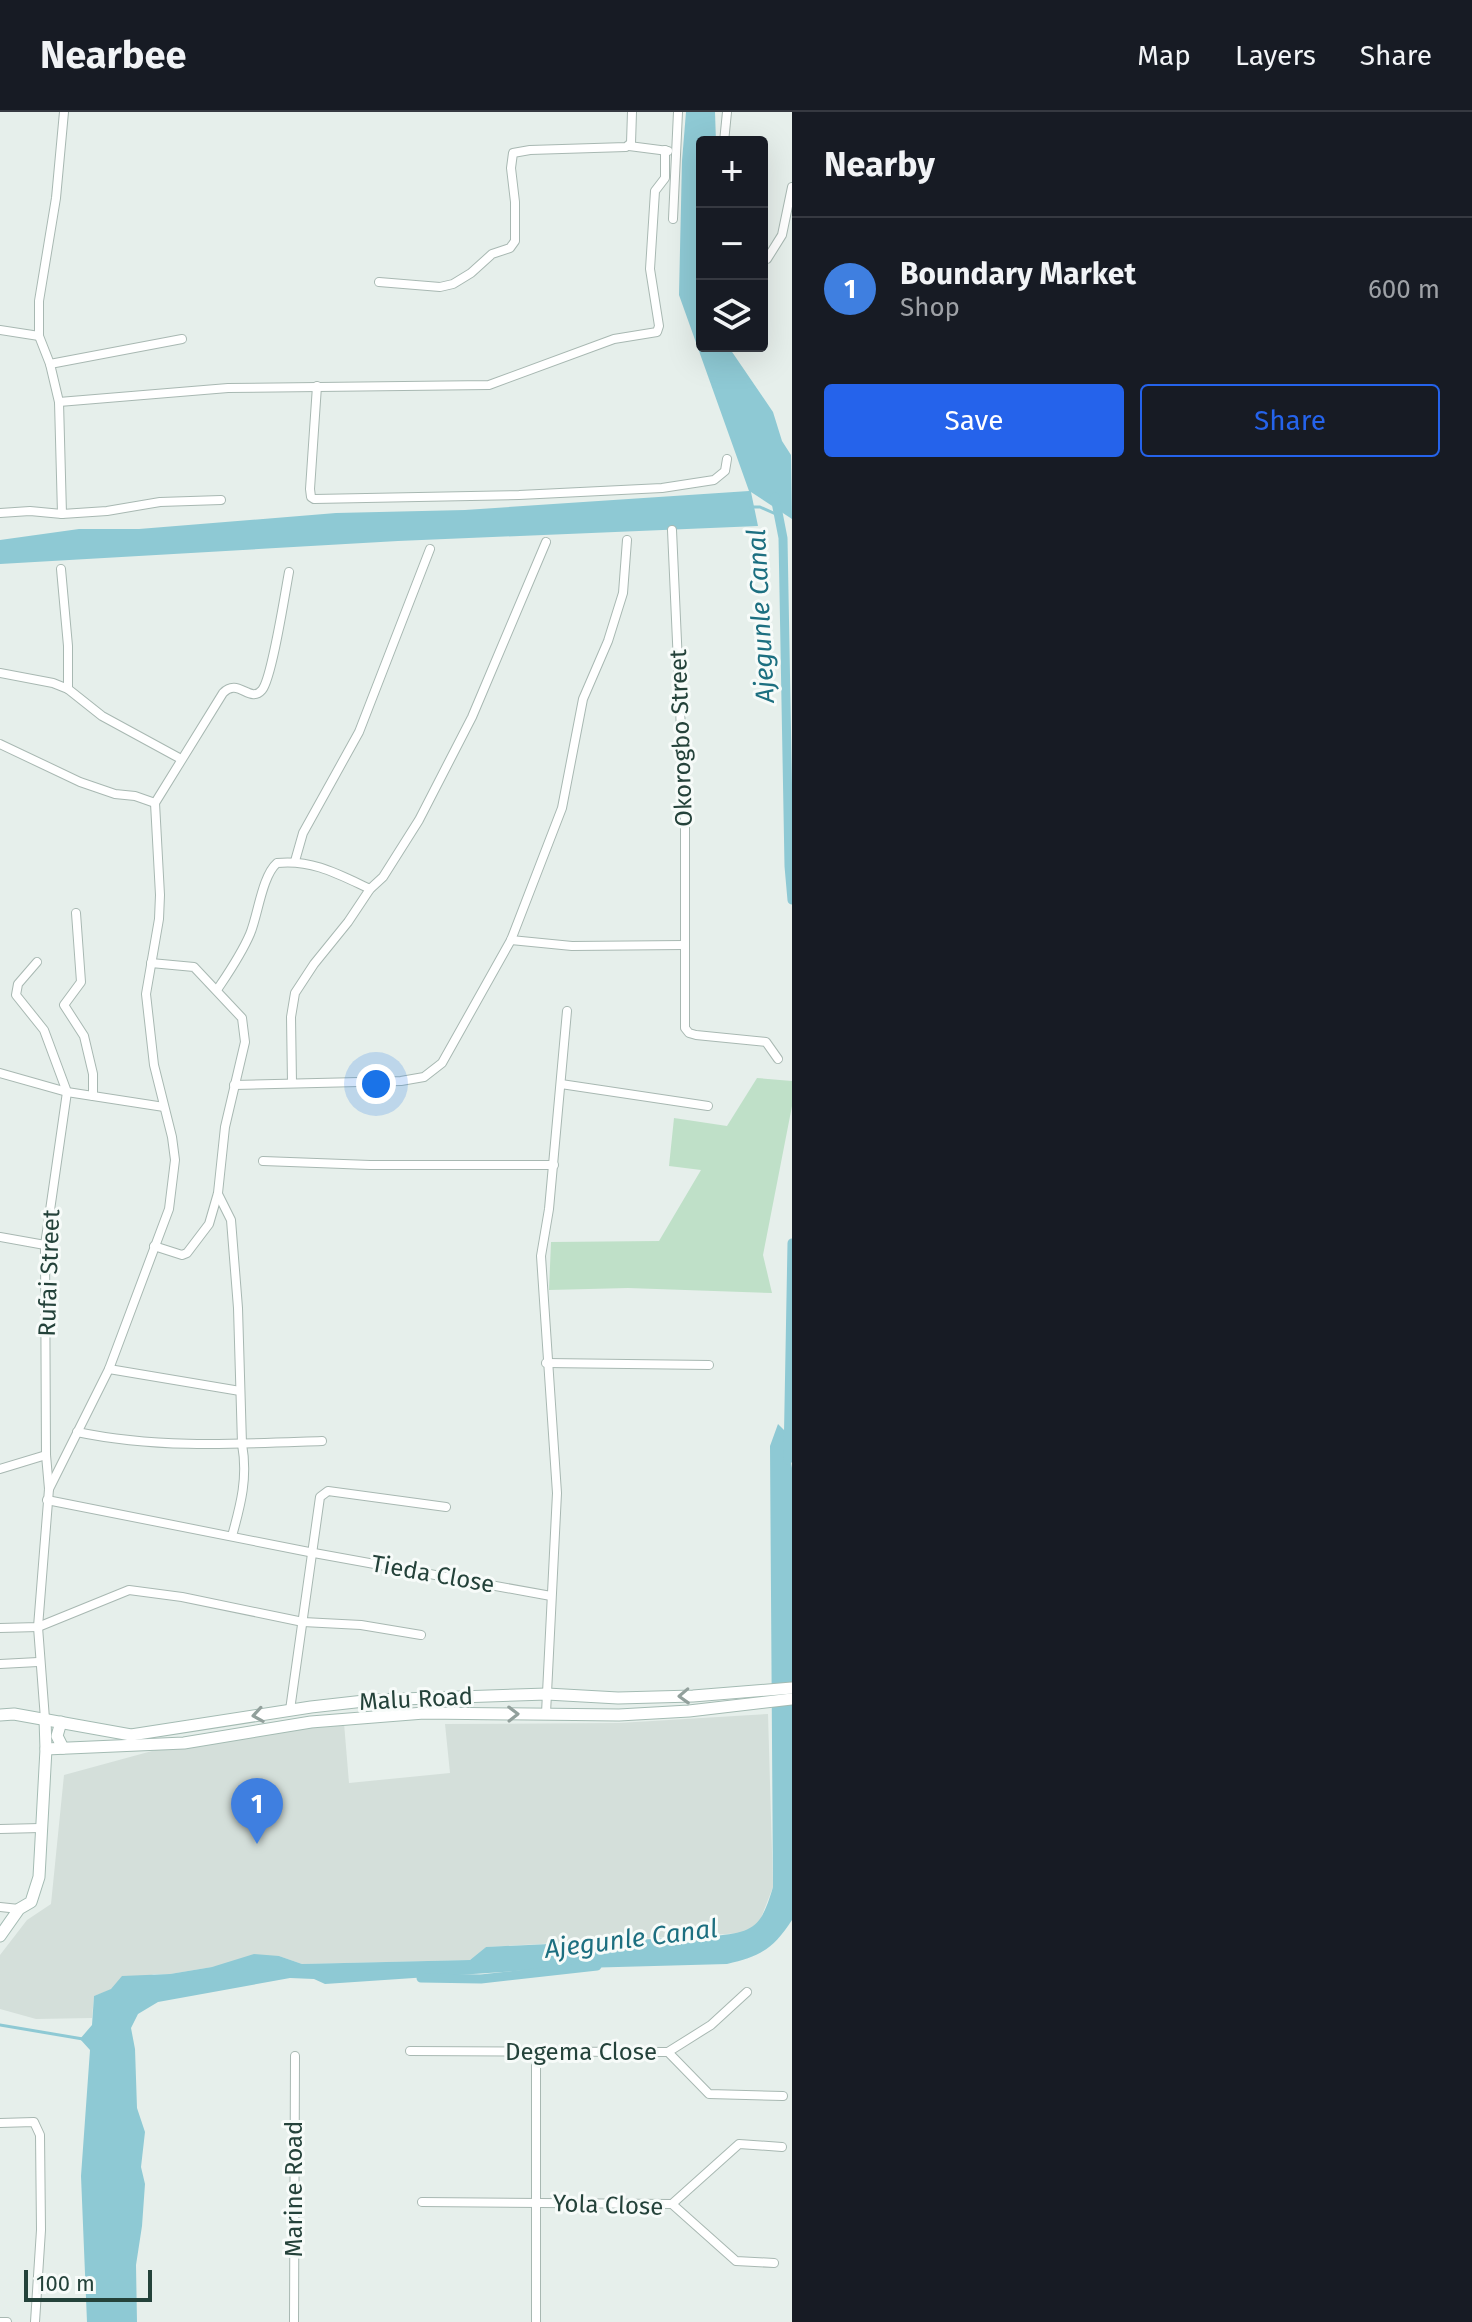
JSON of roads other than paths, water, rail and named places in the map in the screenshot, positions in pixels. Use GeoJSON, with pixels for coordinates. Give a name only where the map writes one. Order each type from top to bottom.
{"type":"FeatureCollection","features":[{"type":"Feature","properties":{"kind":"main road","name":"Malu Road"},"geometry":{"type":"LineString","coordinates":[[0,1715],[131,1735],[311,1707],[411,1698],[547,1694],[618,1698],[792,1688]]}},
{"type":"Feature","properties":{"kind":"main road","name":"Malu Road"},"geometry":{"type":"LineString","coordinates":[[46,1749],[184,1743],[311,1722],[424,1713],[619,1715],[792,1699]]}},
{"type":"Feature","properties":{"kind":"main road"},"geometry":{"type":"LineString","coordinates":[[311,1707],[311,1722]]}},
{"type":"Feature","properties":{"kind":"main road"},"geometry":{"type":"LineString","coordinates":[[0,1936],[19,1909],[31,1902],[39,1877],[46,1749],[41,1719]]}},
{"type":"Feature","properties":{"kind":"main road"},"geometry":{"type":"LineString","coordinates":[[61,1722],[57,1736],[63,1748]]}},
{"type":"Feature","properties":{"kind":"street"},"geometry":{"type":"LineString","coordinates":[[62,514],[59,402],[50,364],[39,336],[39,301],[56,198],[64,112]]}},
{"type":"Feature","properties":{"kind":"street"},"geometry":{"type":"LineString","coordinates":[[629,146],[632,112]]}},
{"type":"Feature","properties":{"kind":"street"},"geometry":{"type":"LineString","coordinates":[[673,219],[678,112]]}},
{"type":"Feature","properties":{"kind":"street"},"geometry":{"type":"LineString","coordinates":[[725,136],[727,112]]}},
{"type":"Feature","properties":{"kind":"street"},"geometry":{"type":"LineString","coordinates":[[379,282],[440,287],[453,284],[492,254],[510,248],[515,241],[513,153],[629,146],[675,151]]}},
{"type":"Feature","properties":{"kind":"street"},"geometry":{"type":"LineString","coordinates":[[59,402],[228,388],[489,385],[614,339],[657,332],[659,326],[650,269],[651,244],[655,191],[665,178],[665,150]]}},
{"type":"Feature","properties":{"kind":"street"},"geometry":{"type":"LineString","coordinates":[[768,257],[782,235],[792,187]]}},
{"type":"Feature","properties":{"kind":"street"},"geometry":{"type":"LineString","coordinates":[[782,235],[792,236]]}},
{"type":"Feature","properties":{"kind":"street"},"geometry":{"type":"LineString","coordinates":[[0,330],[39,336]]}},
{"type":"Feature","properties":{"kind":"street"},"geometry":{"type":"LineString","coordinates":[[50,364],[182,339]]}},
{"type":"Feature","properties":{"kind":"street"},"geometry":{"type":"LineString","coordinates":[[317,386],[310,489],[314,499],[519,495],[662,488],[714,480],[725,471],[727,459]]}},
{"type":"Feature","properties":{"kind":"street"},"geometry":{"type":"LineString","coordinates":[[0,513],[30,511],[62,514],[107,511],[160,502],[221,500]]}},
{"type":"Feature","properties":{"kind":"street","name":"Okorogbo Street"},"geometry":{"type":"LineString","coordinates":[[672,530],[685,820],[685,1028],[689,1033],[762,1040],[769,1044],[778,1059]]}},
{"type":"Feature","properties":{"kind":"street"},"geometry":{"type":"LineString","coordinates":[[234,1085],[401,1081],[424,1077],[442,1063],[511,940],[562,808],[583,699],[608,641],[623,593],[627,540]]}},
{"type":"Feature","properties":{"kind":"street"},"geometry":{"type":"LineString","coordinates":[[292,1083],[291,1017],[295,993],[370,889],[383,877],[419,820],[472,717],[546,542]]}},
{"type":"Feature","properties":{"kind":"street"},"geometry":{"type":"LineString","coordinates":[[295,861],[303,833],[359,732],[430,549]]}},
{"type":"Feature","properties":{"kind":"street"},"geometry":{"type":"LineString","coordinates":[[61,569],[68,646],[68,689]]}},
{"type":"Feature","properties":{"kind":"street"},"geometry":{"type":"LineString","coordinates":[[41,1719],[38,1627],[49,1489],[109,1369],[169,1209],[174,1181],[172,1137],[154,1065],[146,994],[160,895],[155,803],[228,688],[234,687],[251,694],[263,690],[289,572]]}},
{"type":"Feature","properties":{"kind":"street"},"geometry":{"type":"LineString","coordinates":[[0,673],[53,683],[68,689],[102,716],[181,759]]}},
{"type":"Feature","properties":{"kind":"street"},"geometry":{"type":"LineString","coordinates":[[0,756],[3,745],[80,782],[155,803]]}},
{"type":"Feature","properties":{"kind":"street"},"geometry":{"type":"LineString","coordinates":[[217,990],[251,932],[272,868],[277,863],[295,861],[327,868],[370,889]]}},
{"type":"Feature","properties":{"kind":"street"},"geometry":{"type":"LineString","coordinates":[[76,913],[81,982],[66,1002],[64,1010],[84,1036],[93,1074],[93,1096]]}},
{"type":"Feature","properties":{"kind":"street"},"geometry":{"type":"LineString","coordinates":[[511,940],[572,946],[684,945]]}},
{"type":"Feature","properties":{"kind":"street"},"geometry":{"type":"LineString","coordinates":[[37,962],[18,984],[16,995],[44,1030],[67,1092]]}},
{"type":"Feature","properties":{"kind":"street"},"geometry":{"type":"LineString","coordinates":[[151,963],[194,967],[242,1018],[245,1027],[245,1042],[225,1127],[218,1193],[209,1224],[191,1250],[182,1255],[154,1246]]}},
{"type":"Feature","properties":{"kind":"street"},"geometry":{"type":"LineString","coordinates":[[546,1713],[557,1493],[541,1256],[554,1165],[567,1011]]}},
{"type":"Feature","properties":{"kind":"street"},"geometry":{"type":"LineString","coordinates":[[0,1073],[67,1092],[164,1107]]}},
{"type":"Feature","properties":{"kind":"street"},"geometry":{"type":"LineString","coordinates":[[561,1084],[708,1106]]}},
{"type":"Feature","properties":{"kind":"street","name":"Rufai Street"},"geometry":{"type":"LineString","coordinates":[[49,1489],[46,1455],[45,1245],[67,1092]]}},
{"type":"Feature","properties":{"kind":"street"},"geometry":{"type":"LineString","coordinates":[[263,1161],[370,1165],[554,1165]]}},
{"type":"Feature","properties":{"kind":"street"},"geometry":{"type":"LineString","coordinates":[[218,1193],[231,1220],[238,1308],[245,1482],[232,1536]]}},
{"type":"Feature","properties":{"kind":"street"},"geometry":{"type":"LineString","coordinates":[[0,1237],[45,1245]]}},
{"type":"Feature","properties":{"kind":"street"},"geometry":{"type":"LineString","coordinates":[[546,1363],[709,1365]]}},
{"type":"Feature","properties":{"kind":"street"},"geometry":{"type":"LineString","coordinates":[[109,1369],[240,1391]]}},
{"type":"Feature","properties":{"kind":"street"},"geometry":{"type":"LineString","coordinates":[[77,1432],[183,1446],[322,1441]]}},
{"type":"Feature","properties":{"kind":"street"},"geometry":{"type":"LineString","coordinates":[[0,1469],[46,1455]]}},
{"type":"Feature","properties":{"kind":"street"},"geometry":{"type":"LineString","coordinates":[[290,1710],[320,1497],[328,1491],[446,1507]]}},
{"type":"Feature","properties":{"kind":"street","name":"Tieda Close"},"geometry":{"type":"LineString","coordinates":[[47,1500],[551,1596]]}},
{"type":"Feature","properties":{"kind":"street"},"geometry":{"type":"LineString","coordinates":[[0,1628],[38,1627],[129,1590],[182,1597],[303,1622],[361,1625],[421,1635]]}},
{"type":"Feature","properties":{"kind":"street"},"geometry":{"type":"LineString","coordinates":[[0,1664],[38,1662]]}},
{"type":"Feature","properties":{"kind":"street"},"geometry":{"type":"LineString","coordinates":[[0,1829],[40,1828]]}},
{"type":"Feature","properties":{"kind":"street"},"geometry":{"type":"LineString","coordinates":[[0,1907],[19,1909]]}},
{"type":"Feature","properties":{"kind":"street"},"geometry":{"type":"LineString","coordinates":[[668,2052],[711,2025],[747,1992]]}},
{"type":"Feature","properties":{"kind":"street","name":"Degema Close"},"geometry":{"type":"LineString","coordinates":[[410,2051],[668,2052],[709,2094],[783,2096]]}},
{"type":"Feature","properties":{"kind":"street"},"geometry":{"type":"LineString","coordinates":[[536,2052],[536,2322]]}},
{"type":"Feature","properties":{"kind":"street","name":"Marine Road"},"geometry":{"type":"LineString","coordinates":[[294,2322],[295,2056]]}},
{"type":"Feature","properties":{"kind":"street"},"geometry":{"type":"LineString","coordinates":[[0,2123],[34,2122],[40,2135],[41,2230],[35,2322]]}},
{"type":"Feature","properties":{"kind":"street"},"geometry":{"type":"LineString","coordinates":[[672,2204],[739,2144],[782,2147]]}},
{"type":"Feature","properties":{"kind":"street","name":"Yola Close"},"geometry":{"type":"LineString","coordinates":[[422,2202],[672,2204],[736,2261],[774,2263]]}},
{"type":"Feature","properties":{"kind":"street"},"geometry":{"type":"LineString","coordinates":[[0,2322],[7,2322]]}},
{"type":"Feature","properties":{"kind":"water"},"geometry":{"type":"Polygon","coordinates":[[[686,112],[715,112],[716,136],[696,136],[696,343],[679,295],[686,112]]]}},
{"type":"Feature","properties":{"kind":"water"},"geometry":{"type":"Polygon","coordinates":[[[699,352],[732,352],[773,412],[782,441],[791,455],[792,519],[751,492],[758,526],[398,541],[0,564],[0,540],[79,529],[139,529],[336,513],[465,510],[749,491],[699,352]]]}},
{"type":"Feature","properties":{"kind":"water"},"geometry":{"type":"Polygon","coordinates":[[[778,1424],[786,1432],[792,1468],[792,1920],[785,1930],[765,1950],[727,1964],[545,1969],[325,1984],[314,1979],[290,1978],[158,2002],[138,2014],[131,2028],[135,2049],[137,2108],[145,2132],[141,2167],[145,2184],[136,2265],[137,2322],[87,2322],[81,2176],[90,2050],[80,2039],[92,2025],[94,1996],[111,1989],[122,1976],[170,1974],[212,1967],[254,1954],[279,1956],[302,1964],[470,1960],[486,1947],[714,1936],[748,1929],[760,1919],[773,1887],[770,1446],[778,1424]]]}},
{"type":"Feature","properties":{"kind":"waterway","name":"Ajegunle Canal"},"geometry":{"type":"LineString","coordinates":[[775,497],[783,538],[792,900]]}},
{"type":"Feature","properties":{"kind":"waterway"},"geometry":{"type":"LineString","coordinates":[[751,507],[760,507],[778,515]]}},
{"type":"Feature","properties":{"kind":"waterway","name":"Ajegunle Canal"},"geometry":{"type":"LineString","coordinates":[[788,1460],[792,1243]]}},
{"type":"Feature","properties":{"kind":"waterway","name":"Ajegunle Canal"},"geometry":{"type":"LineString","coordinates":[[421,1978],[481,1979],[597,1966]]}},
{"type":"Feature","properties":{"kind":"waterway"},"geometry":{"type":"LineString","coordinates":[[0,2025],[83,2039]]}},
{"type":"Feature","properties":{"kind":"place","name":"Boundary Market"},"geometry":{"type":"Point","coordinates":[257,1844]}}]}
